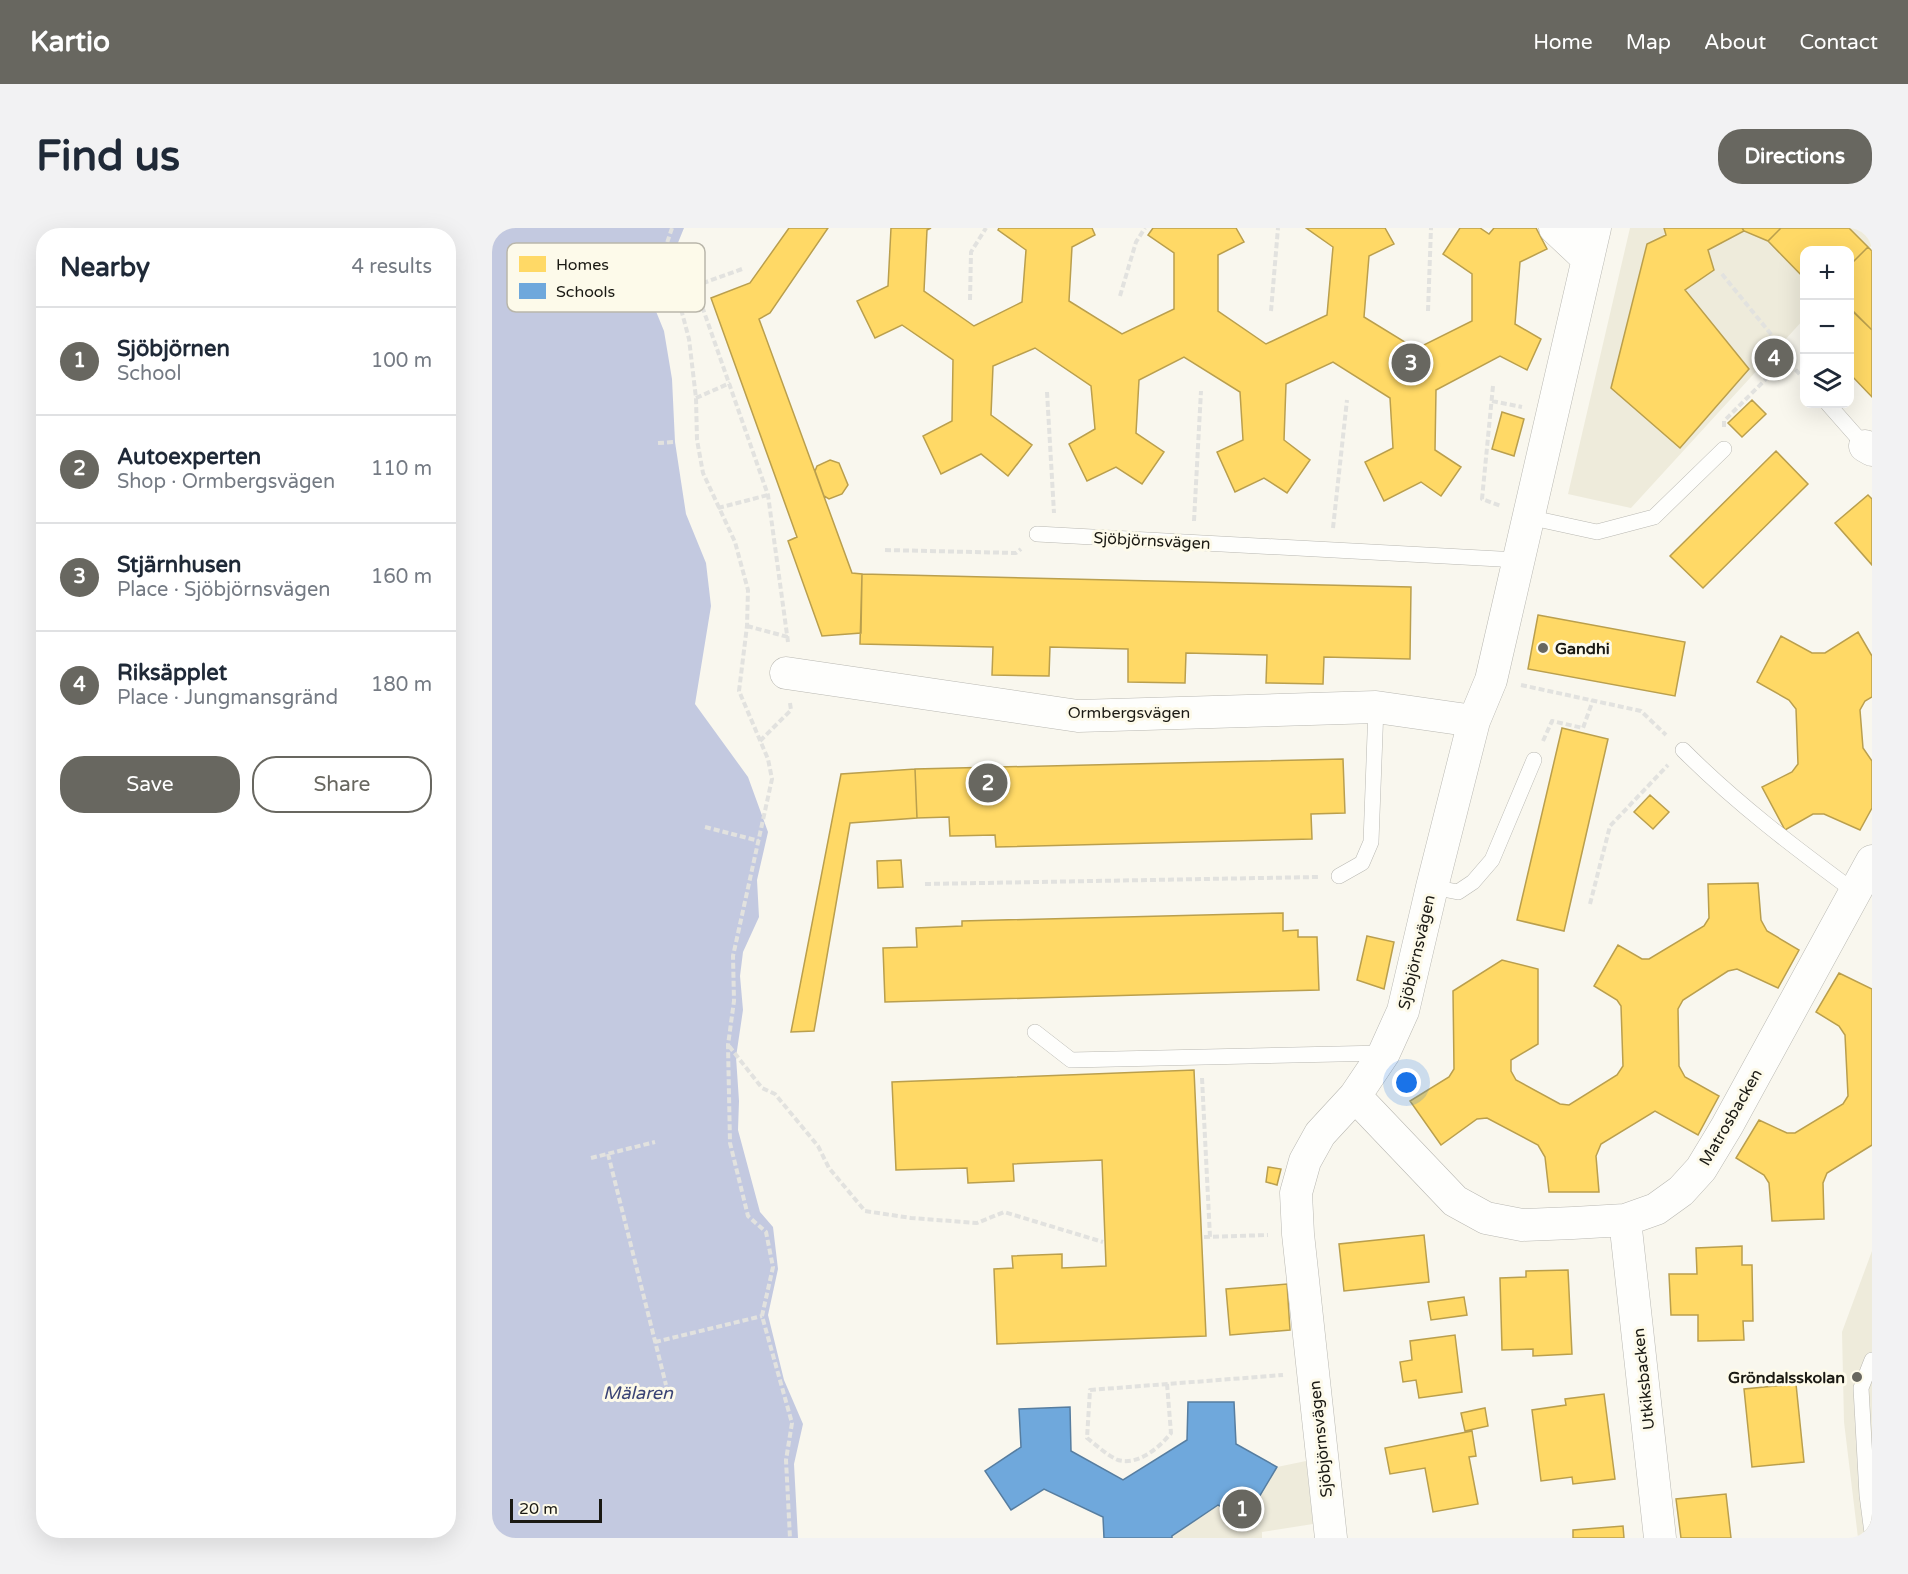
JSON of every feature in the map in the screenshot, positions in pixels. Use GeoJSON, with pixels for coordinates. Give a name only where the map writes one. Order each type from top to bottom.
{"type":"FeatureCollection","features":[{"type":"Feature","properties":{"kind":"street"},"geometry":{"type":"LineString","coordinates":[[1555,228],[1588,259]]}},
{"type":"Feature","properties":{"kind":"street","name":"Sjöbjörnsvägen"},"geometry":{"type":"LineString","coordinates":[[1331,1538],[1298,1234],[1296,1193],[1305,1161],[1320,1134],[1355,1096],[1384,1053],[1403,1011],[1474,721],[1491,680],[1595,228]]}},
{"type":"Feature","properties":{"kind":"street","name":"Ormbergsvägen"},"geometry":{"type":"LineString","coordinates":[[786,673],[1078,716],[1376,707],[1474,721]]}},
{"type":"Feature","properties":{"kind":"street","name":"Matrosbacken"},"geometry":{"type":"LineString","coordinates":[[1355,1096],[1455,1201],[1486,1218],[1522,1225],[1625,1220],[1656,1209],[1681,1191],[1701,1169],[1864,897],[1872,861]]}},
{"type":"Feature","properties":{"kind":"street","name":"Utkiksbacken"},"geometry":{"type":"LineString","coordinates":[[1625,1220],[1660,1538]]}},
{"type":"Feature","properties":{"kind":"lane"},"geometry":{"type":"LineString","coordinates":[[1831,408],[1868,448]]}},
{"type":"Feature","properties":{"kind":"lane"},"geometry":{"type":"LineString","coordinates":[[1528,517],[1597,532],[1654,517],[1725,449]]}},
{"type":"Feature","properties":{"kind":"lane","name":"Sjöbjörnsvägen"},"geometry":{"type":"LineString","coordinates":[[1037,534],[1518,560]]}},
{"type":"Feature","properties":{"kind":"lane"},"geometry":{"type":"LineString","coordinates":[[1339,876],[1362,863],[1371,842],[1376,707]]}},
{"type":"Feature","properties":{"kind":"lane"},"geometry":{"type":"LineString","coordinates":[[1683,750],[1736,800],[1785,840],[1864,897]]}},
{"type":"Feature","properties":{"kind":"lane"},"geometry":{"type":"LineString","coordinates":[[1432,887],[1458,892],[1473,882],[1492,860],[1534,760]]}},
{"type":"Feature","properties":{"kind":"lane"},"geometry":{"type":"LineString","coordinates":[[1035,1032],[1071,1060],[1384,1053]]}},
{"type":"Feature","properties":{"kind":"lane"},"geometry":{"type":"LineString","coordinates":[[1872,1360],[1866,1389],[1867,1495],[1872,1533]]}},
{"type":"Feature","properties":{"kind":"path"},"geometry":{"type":"LineString","coordinates":[[667,243],[672,228]]}},
{"type":"Feature","properties":{"kind":"path"},"geometry":{"type":"LineString","coordinates":[[970,300],[971,252],[986,228]]}},
{"type":"Feature","properties":{"kind":"path"},"geometry":{"type":"LineString","coordinates":[[1120,296],[1136,242],[1145,228]]}},
{"type":"Feature","properties":{"kind":"path"},"geometry":{"type":"LineString","coordinates":[[1271,311],[1278,228]]}},
{"type":"Feature","properties":{"kind":"path"},"geometry":{"type":"LineString","coordinates":[[1428,311],[1431,228]]}},
{"type":"Feature","properties":{"kind":"path"},"geometry":{"type":"LineString","coordinates":[[1862,228],[1872,238]]}},
{"type":"Feature","properties":{"kind":"path"},"geometry":{"type":"LineString","coordinates":[[705,282],[742,269]]}},
{"type":"Feature","properties":{"kind":"path"},"geometry":{"type":"LineString","coordinates":[[1722,274],[1783,349],[1786,359],[1800,375]]}},
{"type":"Feature","properties":{"kind":"path"},"geometry":{"type":"LineString","coordinates":[[682,312],[690,339],[696,398],[697,440],[703,473],[735,542],[748,590],[747,626],[739,691],[768,759],[772,779],[769,801],[733,956],[734,1001],[728,1045],[730,1143],[748,1216],[766,1232],[773,1267],[762,1316],[792,1423],[786,1460],[790,1538]]}},
{"type":"Feature","properties":{"kind":"path"},"geometry":{"type":"LineString","coordinates":[[704,312],[768,495],[788,637],[786,673],[791,710],[760,741]]}},
{"type":"Feature","properties":{"kind":"path"},"geometry":{"type":"LineString","coordinates":[[1725,449],[1724,421],[1786,359]]}},
{"type":"Feature","properties":{"kind":"path"},"geometry":{"type":"LineString","coordinates":[[696,398],[730,384]]}},
{"type":"Feature","properties":{"kind":"path"},"geometry":{"type":"LineString","coordinates":[[1493,386],[1482,499],[1528,517]]}},
{"type":"Feature","properties":{"kind":"path"},"geometry":{"type":"LineString","coordinates":[[1193,542],[1201,391]]}},
{"type":"Feature","properties":{"kind":"path"},"geometry":{"type":"LineString","coordinates":[[1047,392],[1055,535]]}},
{"type":"Feature","properties":{"kind":"path"},"geometry":{"type":"LineString","coordinates":[[1331,549],[1347,400]]}},
{"type":"Feature","properties":{"kind":"path"},"geometry":{"type":"LineString","coordinates":[[1492,400],[1527,409]]}},
{"type":"Feature","properties":{"kind":"path"},"geometry":{"type":"LineString","coordinates":[[658,443],[675,442]]}},
{"type":"Feature","properties":{"kind":"path"},"geometry":{"type":"LineString","coordinates":[[718,507],[768,495]]}},
{"type":"Feature","properties":{"kind":"path"},"geometry":{"type":"LineString","coordinates":[[885,550],[1016,553],[1037,534]]}},
{"type":"Feature","properties":{"kind":"path"},"geometry":{"type":"LineString","coordinates":[[747,626],[788,637]]}},
{"type":"Feature","properties":{"kind":"path"},"geometry":{"type":"LineString","coordinates":[[1513,684],[1641,711],[1683,750],[1610,826],[1590,904]]}},
{"type":"Feature","properties":{"kind":"path"},"geometry":{"type":"LineString","coordinates":[[1534,760],[1552,721],[1583,728],[1593,700]]}},
{"type":"Feature","properties":{"kind":"path"},"geometry":{"type":"LineString","coordinates":[[705,827],[759,840]]}},
{"type":"Feature","properties":{"kind":"path"},"geometry":{"type":"LineString","coordinates":[[925,884],[1339,876]]}},
{"type":"Feature","properties":{"kind":"path"},"geometry":{"type":"LineString","coordinates":[[728,1045],[762,1088],[775,1094],[783,1103],[818,1146],[829,1168],[866,1211],[911,1218],[977,1223],[1004,1212],[1103,1242]]}},
{"type":"Feature","properties":{"kind":"path"},"geometry":{"type":"LineString","coordinates":[[1201,1057],[1210,1237]]}},
{"type":"Feature","properties":{"kind":"path"},"geometry":{"type":"LineString","coordinates":[[591,1158],[655,1142]]}},
{"type":"Feature","properties":{"kind":"path"},"geometry":{"type":"LineString","coordinates":[[608,1154],[666,1384]]}},
{"type":"Feature","properties":{"kind":"path"},"geometry":{"type":"LineString","coordinates":[[1204,1237],[1298,1234]]}},
{"type":"Feature","properties":{"kind":"path"},"geometry":{"type":"LineString","coordinates":[[655,1342],[762,1316]]}},
{"type":"Feature","properties":{"kind":"path"},"geometry":{"type":"LineString","coordinates":[[1167,1384],[1171,1433],[1162,1444],[1134,1461],[1118,1460],[1087,1438],[1090,1390],[1167,1384],[1313,1373]]}},
{"type":"Feature","properties":{"kind":"shaded area"},"geometry":{"type":"Polygon","coordinates":[[[1630,228],[1872,228],[1872,245],[1854,265],[1854,246],[1800,246],[1800,323],[1631,508],[1568,494],[1630,228]]]}},
{"type":"Feature","properties":{"kind":"shaded area","name":"Gröndalsskolan"},"geometry":{"type":"Polygon","coordinates":[[[1872,1251],[1872,1538],[1858,1538],[1844,1422],[1842,1332],[1872,1251]]]}},
{"type":"Feature","properties":{"kind":"shaded area"},"geometry":{"type":"Polygon","coordinates":[[[1261,1459],[1277,1467],[1306,1461],[1313,1524],[1262,1532],[1262,1538],[1104,1538],[1103,1531],[1146,1527],[1261,1459]]]}},
{"type":"Feature","properties":{"kind":"water","name":"Mälaren"},"geometry":{"type":"Polygon","coordinates":[[[492,228],[684,228],[678,243],[507,243],[507,312],[656,312],[664,331],[672,379],[675,442],[686,514],[706,563],[711,606],[695,704],[748,777],[768,832],[757,880],[759,917],[743,952],[740,976],[743,1010],[736,1057],[738,1130],[760,1212],[773,1227],[778,1269],[768,1315],[784,1380],[803,1424],[794,1464],[798,1538],[492,1538],[492,228]]]}},
{"type":"Feature","properties":{"kind":"building: Homes"},"geometry":{"type":"Polygon","coordinates":[[[789,228],[828,228],[770,313],[759,319],[852,573],[862,574],[861,633],[822,636],[788,541],[797,537],[711,298],[750,283],[789,228]]]}},
{"type":"Feature","properties":{"kind":"building: Homes"},"geometry":{"type":"Polygon","coordinates":[[[891,228],[931,228],[927,230],[924,291],[974,326],[1022,302],[1026,250],[998,230],[999,228],[1092,228],[1095,235],[1072,247],[1069,301],[1122,334],[1174,309],[1174,253],[1148,235],[1153,228],[1236,228],[1244,242],[1218,255],[1218,311],[1266,344],[1327,315],[1333,247],[1306,228],[1385,228],[1394,244],[1369,256],[1364,317],[1416,349],[1472,321],[1472,274],[1443,254],[1460,228],[1480,228],[1489,234],[1494,228],[1536,228],[1547,249],[1520,262],[1515,324],[1541,339],[1527,370],[1500,356],[1436,390],[1435,450],[1461,467],[1441,496],[1421,482],[1384,501],[1365,462],[1393,448],[1390,398],[1333,362],[1286,384],[1284,440],[1310,460],[1287,493],[1264,478],[1235,492],[1217,452],[1243,440],[1240,392],[1184,357],[1139,380],[1136,433],[1164,452],[1142,484],[1116,467],[1087,481],[1069,444],[1095,429],[1091,386],[1035,348],[993,366],[991,415],[1032,445],[1008,476],[981,454],[941,474],[923,436],[952,421],[953,360],[902,325],[875,338],[857,301],[888,286],[891,228]]]}},
{"type":"Feature","properties":{"kind":"building: Homes"},"geometry":{"type":"Polygon","coordinates":[[[1664,228],[1742,228],[1744,231],[1708,250],[1714,270],[1685,290],[1749,369],[1680,448],[1611,388],[1647,244],[1666,235],[1664,228]]]}},
{"type":"Feature","properties":{"kind":"building: Homes"},"geometry":{"type":"Polygon","coordinates":[[[1742,228],[1781,228],[1768,241],[1742,228]]]}},
{"type":"Feature","properties":{"kind":"building: Homes"},"geometry":{"type":"Polygon","coordinates":[[[1781,228],[1849,228],[1868,247],[1854,261],[1854,246],[1800,246],[1800,274],[1768,241],[1781,228]]]}},
{"type":"Feature","properties":{"kind":"building: Homes"},"geometry":{"type":"Polygon","coordinates":[[[1868,247],[1872,251],[1872,330],[1854,313],[1854,261],[1868,247]]]}},
{"type":"Feature","properties":{"kind":"building: Homes"},"geometry":{"type":"Polygon","coordinates":[[[1854,312],[1872,330],[1872,397],[1854,378],[1854,312]]]}},
{"type":"Feature","properties":{"kind":"building: Homes"},"geometry":{"type":"Polygon","coordinates":[[[1752,400],[1766,414],[1742,437],[1728,423],[1752,400]]]}},
{"type":"Feature","properties":{"kind":"building: Homes"},"geometry":{"type":"Polygon","coordinates":[[[1502,412],[1524,419],[1514,456],[1492,449],[1502,412]]]}},
{"type":"Feature","properties":{"kind":"building: Homes"},"geometry":{"type":"Polygon","coordinates":[[[1776,451],[1808,484],[1703,588],[1670,556],[1776,451]]]}},
{"type":"Feature","properties":{"kind":"building: Homes"},"geometry":{"type":"Polygon","coordinates":[[[830,460],[839,463],[848,485],[842,494],[829,499],[824,496],[815,471],[817,466],[830,460]]]}},
{"type":"Feature","properties":{"kind":"building: Homes"},"geometry":{"type":"Polygon","coordinates":[[[1868,495],[1872,499],[1872,565],[1835,523],[1868,495]]]}},
{"type":"Feature","properties":{"kind":"building: Homes"},"geometry":{"type":"Polygon","coordinates":[[[862,574],[1411,587],[1410,659],[1324,657],[1323,684],[1266,683],[1267,655],[1186,653],[1185,683],[1128,682],[1128,649],[1050,647],[1049,676],[992,675],[993,647],[860,644],[862,574]]]}},
{"type":"Feature","properties":{"kind":"building: Homes"},"geometry":{"type":"Polygon","coordinates":[[[1538,615],[1685,642],[1675,696],[1528,669],[1538,615]]]}},
{"type":"Feature","properties":{"kind":"building: Homes"},"geometry":{"type":"Polygon","coordinates":[[[1858,632],[1872,656],[1872,697],[1865,701],[1860,710],[1863,748],[1872,761],[1872,808],[1860,830],[1824,814],[1813,814],[1785,830],[1762,787],[1792,772],[1798,764],[1796,709],[1789,700],[1757,682],[1781,636],[1812,653],[1825,653],[1858,632]]]}},
{"type":"Feature","properties":{"kind":"building: Homes"},"geometry":{"type":"Polygon","coordinates":[[[1562,728],[1608,739],[1564,931],[1517,920],[1562,728]]]}},
{"type":"Feature","properties":{"kind":"building: Homes"},"geometry":{"type":"Polygon","coordinates":[[[1343,759],[1345,813],[1311,814],[1312,839],[996,847],[995,835],[950,836],[949,817],[917,818],[915,769],[1343,759]]]}},
{"type":"Feature","properties":{"kind":"building: Homes"},"geometry":{"type":"Polygon","coordinates":[[[915,769],[917,818],[850,823],[814,1031],[791,1032],[841,774],[915,769]]]}},
{"type":"Feature","properties":{"kind":"building: Homes"},"geometry":{"type":"Polygon","coordinates":[[[1650,795],[1669,812],[1653,829],[1634,812],[1650,795]]]}},
{"type":"Feature","properties":{"kind":"building: Homes"},"geometry":{"type":"Polygon","coordinates":[[[901,860],[903,887],[878,888],[877,861],[901,860]]]}},
{"type":"Feature","properties":{"kind":"building: Homes"},"geometry":{"type":"Polygon","coordinates":[[[1758,883],[1761,920],[1767,931],[1799,950],[1778,988],[1737,969],[1728,971],[1683,1000],[1678,1009],[1679,1066],[1685,1077],[1719,1096],[1698,1135],[1655,1111],[1601,1144],[1596,1156],[1599,1192],[1549,1192],[1545,1157],[1538,1145],[1487,1118],[1477,1119],[1441,1145],[1410,1101],[1449,1077],[1454,1069],[1453,991],[1502,960],[1538,969],[1538,1044],[1511,1060],[1511,1071],[1516,1080],[1560,1104],[1569,1105],[1617,1075],[1623,1066],[1621,1006],[1617,1000],[1594,986],[1618,945],[1642,959],[1649,959],[1704,926],[1709,918],[1708,884],[1758,883]]]}},
{"type":"Feature","properties":{"kind":"building: Homes"},"geometry":{"type":"Polygon","coordinates":[[[1283,913],[1283,931],[1298,930],[1298,937],[1317,937],[1319,990],[885,1002],[883,948],[917,947],[916,928],[962,926],[962,921],[1283,913]]]}},
{"type":"Feature","properties":{"kind":"building: Homes"},"geometry":{"type":"Polygon","coordinates":[[[1367,936],[1394,942],[1384,989],[1357,980],[1367,936]]]}},
{"type":"Feature","properties":{"kind":"building: Homes"},"geometry":{"type":"Polygon","coordinates":[[[1839,973],[1872,989],[1872,1145],[1827,1173],[1823,1183],[1824,1219],[1772,1221],[1769,1183],[1764,1175],[1736,1158],[1759,1120],[1787,1133],[1795,1133],[1843,1104],[1848,1096],[1845,1035],[1839,1026],[1816,1012],[1839,973]]]}},
{"type":"Feature","properties":{"kind":"building: Homes"},"geometry":{"type":"Polygon","coordinates":[[[1194,1070],[1206,1336],[997,1344],[994,1269],[1013,1268],[1012,1256],[1062,1254],[1062,1268],[1106,1266],[1102,1160],[1013,1164],[1014,1181],[968,1183],[967,1168],[896,1170],[892,1082],[1194,1070]]]}},
{"type":"Feature","properties":{"kind":"building: Homes"},"geometry":{"type":"Polygon","coordinates":[[[1268,1167],[1281,1169],[1277,1185],[1266,1182],[1268,1167]]]}},
{"type":"Feature","properties":{"kind":"building: Homes"},"geometry":{"type":"Polygon","coordinates":[[[1424,1235],[1429,1282],[1344,1291],[1339,1244],[1424,1235]]]}},
{"type":"Feature","properties":{"kind":"building: Homes"},"geometry":{"type":"Polygon","coordinates":[[[1742,1246],[1742,1265],[1752,1265],[1753,1321],[1743,1321],[1744,1340],[1698,1341],[1698,1315],[1671,1315],[1669,1274],[1697,1274],[1696,1248],[1742,1246]]]}},
{"type":"Feature","properties":{"kind":"building: Homes"},"geometry":{"type":"Polygon","coordinates":[[[1568,1270],[1572,1354],[1533,1356],[1533,1349],[1502,1350],[1500,1278],[1526,1277],[1526,1271],[1568,1270]]]}},
{"type":"Feature","properties":{"kind":"building: Homes"},"geometry":{"type":"Polygon","coordinates":[[[1287,1284],[1290,1330],[1230,1335],[1226,1289],[1287,1284]]]}},
{"type":"Feature","properties":{"kind":"building: Homes"},"geometry":{"type":"Polygon","coordinates":[[[1464,1297],[1467,1315],[1431,1320],[1428,1302],[1464,1297]]]}},
{"type":"Feature","properties":{"kind":"building: Homes"},"geometry":{"type":"Polygon","coordinates":[[[1455,1335],[1462,1392],[1419,1398],[1416,1380],[1403,1382],[1400,1362],[1412,1360],[1410,1341],[1455,1335]]]}},
{"type":"Feature","properties":{"kind":"building: Homes"},"geometry":{"type":"Polygon","coordinates":[[[1796,1384],[1804,1462],[1752,1467],[1744,1389],[1796,1384]]]}},
{"type":"Feature","properties":{"kind":"building: Homes"},"geometry":{"type":"Polygon","coordinates":[[[1604,1394],[1615,1479],[1573,1484],[1572,1477],[1541,1481],[1532,1410],[1566,1405],[1565,1399],[1604,1394]]]}},
{"type":"Feature","properties":{"kind":"building: Homes"},"geometry":{"type":"Polygon","coordinates":[[[1485,1408],[1488,1426],[1465,1431],[1461,1413],[1485,1408]]]}},
{"type":"Feature","properties":{"kind":"building: Homes"},"geometry":{"type":"Polygon","coordinates":[[[1472,1431],[1476,1456],[1469,1457],[1478,1504],[1433,1512],[1425,1468],[1390,1474],[1385,1448],[1472,1431]]]}},
{"type":"Feature","properties":{"kind":"building: Homes"},"geometry":{"type":"Polygon","coordinates":[[[1726,1494],[1731,1538],[1681,1538],[1676,1499],[1726,1494]]]}},
{"type":"Feature","properties":{"kind":"building: Homes"},"geometry":{"type":"Polygon","coordinates":[[[1623,1526],[1624,1538],[1573,1538],[1573,1530],[1623,1526]]]}},
{"type":"Feature","properties":{"kind":"building: Schools"},"geometry":{"type":"Polygon","coordinates":[[[1188,1402],[1234,1402],[1236,1444],[1277,1467],[1246,1519],[1218,1505],[1172,1538],[1104,1538],[1103,1517],[1044,1489],[1011,1510],[985,1471],[1021,1447],[1019,1409],[1070,1407],[1071,1451],[1123,1480],[1187,1440],[1188,1402]]]}},
{"type":"Feature","properties":{"kind":"place","name":"Riksäpplet"},"geometry":{"type":"Point","coordinates":[1774,358]}},
{"type":"Feature","properties":{"kind":"place","name":"Stjärnhusen"},"geometry":{"type":"Point","coordinates":[1411,363]}},
{"type":"Feature","properties":{"kind":"place","name":"Gandhi"},"geometry":{"type":"Point","coordinates":[1543,648]}},
{"type":"Feature","properties":{"kind":"place","name":"Autoexperten"},"geometry":{"type":"Point","coordinates":[988,783]}},
{"type":"Feature","properties":{"kind":"place","name":"Gröndalsskolan"},"geometry":{"type":"Point","coordinates":[1857,1377]}},
{"type":"Feature","properties":{"kind":"place","name":"Sjöbjörnen"},"geometry":{"type":"Point","coordinates":[1242,1509]}}]}
